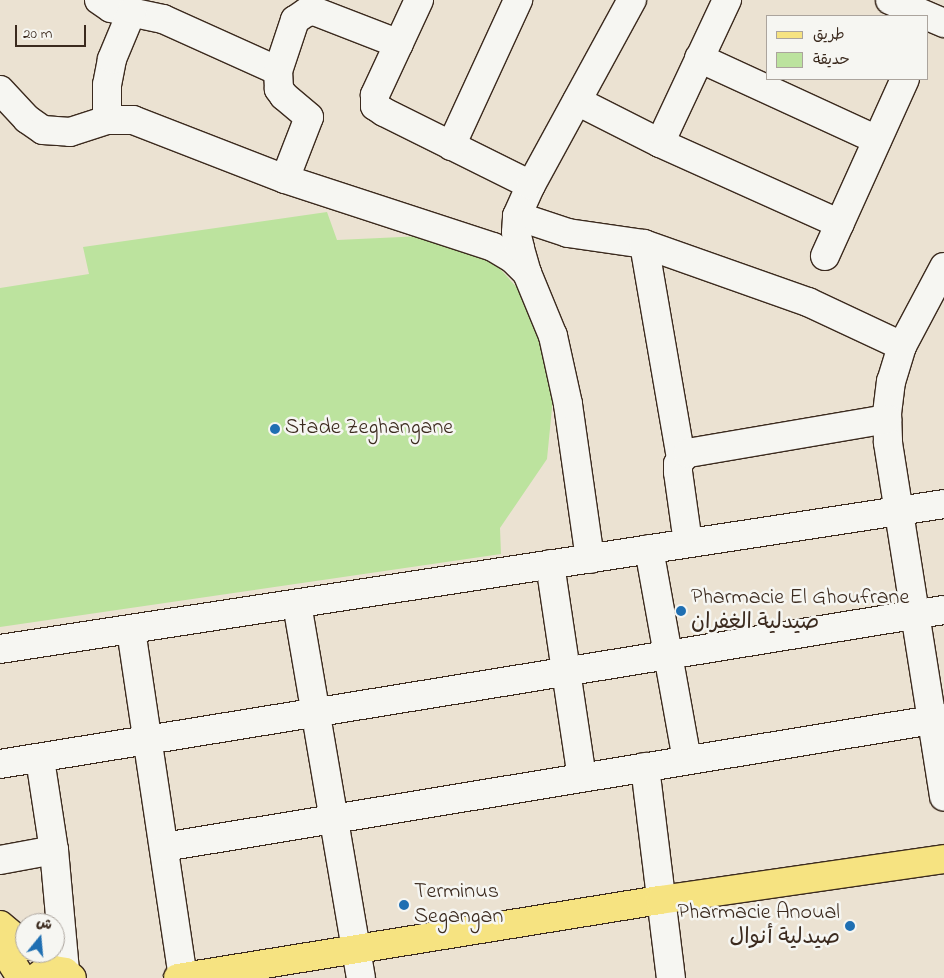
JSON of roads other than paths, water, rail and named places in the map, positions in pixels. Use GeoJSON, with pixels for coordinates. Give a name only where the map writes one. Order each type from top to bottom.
{"type":"FeatureCollection","features":[{"type":"Feature","properties":{"kind":"main road"},"geometry":{"type":"LineString","coordinates":[[181,978],[660,900],[944,859]]}},
{"type":"Feature","properties":{"kind":"main road"},"geometry":{"type":"LineString","coordinates":[[0,925],[15,938]]}},
{"type":"Feature","properties":{"kind":"main road"},"geometry":{"type":"LineString","coordinates":[[0,944],[21,978]]}},
{"type":"Feature","properties":{"kind":"street"},"geometry":{"type":"LineString","coordinates":[[100,0],[110,8],[132,11],[163,19],[278,71]]}},
{"type":"Feature","properties":{"kind":"street"},"geometry":{"type":"LineString","coordinates":[[418,0],[375,95],[375,106],[531,186]]}},
{"type":"Feature","properties":{"kind":"street"},"geometry":{"type":"LineString","coordinates":[[451,146],[518,0]]}},
{"type":"Feature","properties":{"kind":"street"},"geometry":{"type":"LineString","coordinates":[[660,143],[727,0]]}},
{"type":"Feature","properties":{"kind":"street"},"geometry":{"type":"LineString","coordinates":[[890,0],[919,15]]}},
{"type":"Feature","properties":{"kind":"street"},"geometry":{"type":"LineString","coordinates":[[590,559],[568,404],[553,336],[527,273],[516,232],[517,216],[577,101],[622,3]]}},
{"type":"Feature","properties":{"kind":"street"},"geometry":{"type":"LineString","coordinates":[[107,120],[107,85],[112,59],[132,11]]}},
{"type":"Feature","properties":{"kind":"street"},"geometry":{"type":"LineString","coordinates":[[285,179],[309,117],[284,96],[279,89],[278,71],[295,20],[307,12],[314,11],[399,44]]}},
{"type":"Feature","properties":{"kind":"street"},"geometry":{"type":"LineString","coordinates":[[699,58],[877,140]]}},
{"type":"Feature","properties":{"kind":"street"},"geometry":{"type":"LineString","coordinates":[[824,256],[905,80]]}},
{"type":"Feature","properties":{"kind":"street"},"geometry":{"type":"LineString","coordinates":[[0,90],[27,119],[43,130],[70,132],[107,120],[133,120],[285,179],[493,247],[513,259],[527,273]]}},
{"type":"Feature","properties":{"kind":"street"},"geometry":{"type":"LineString","coordinates":[[577,101],[660,143],[840,224]]}},
{"type":"Feature","properties":{"kind":"street"},"geometry":{"type":"LineString","coordinates":[[517,216],[568,233],[644,244],[808,302],[902,346]]}},
{"type":"Feature","properties":{"kind":"street"},"geometry":{"type":"LineString","coordinates":[[644,244],[682,459],[678,472],[688,543]]}},
{"type":"Feature","properties":{"kind":"street"},"geometry":{"type":"LineString","coordinates":[[944,267],[902,346],[891,381],[887,419],[888,442],[915,614],[938,719],[944,798]]}},
{"type":"Feature","properties":{"kind":"street"},"geometry":{"type":"LineString","coordinates":[[682,459],[688,453],[887,419]]}},
{"type":"Feature","properties":{"kind":"street"},"geometry":{"type":"LineString","coordinates":[[0,649],[944,504]]}},
{"type":"Feature","properties":{"kind":"street"},"geometry":{"type":"LineString","coordinates":[[649,549],[687,760]]}},
{"type":"Feature","properties":{"kind":"street"},"geometry":{"type":"LineString","coordinates":[[550,564],[582,778]]}},
{"type":"Feature","properties":{"kind":"street"},"geometry":{"type":"LineString","coordinates":[[297,604],[361,978]]}},
{"type":"Feature","properties":{"kind":"street"},"geometry":{"type":"LineString","coordinates":[[0,764],[40,759],[944,610]]}},
{"type":"Feature","properties":{"kind":"street"},"geometry":{"type":"LineString","coordinates":[[131,630],[164,847],[181,978]]}},
{"type":"Feature","properties":{"kind":"street"},"geometry":{"type":"LineString","coordinates":[[164,847],[938,719]]}},
{"type":"Feature","properties":{"kind":"street"},"geometry":{"type":"LineString","coordinates":[[40,759],[54,850],[52,970]]}},
{"type":"Feature","properties":{"kind":"street"},"geometry":{"type":"LineString","coordinates":[[645,767],[671,978]]}},
{"type":"Feature","properties":{"kind":"street"},"geometry":{"type":"LineString","coordinates":[[0,860],[54,850]]}},
{"type":"Feature","properties":{"kind":"place","name":"Stade Zeghangane"},"geometry":{"type":"Point","coordinates":[275,429]}},
{"type":"Feature","properties":{"kind":"place","name":"Pharmacie El Ghoufrane صيدلية الغفران"},"geometry":{"type":"Point","coordinates":[681,611]}},
{"type":"Feature","properties":{"kind":"place","name":"Terminus Segangan"},"geometry":{"type":"Point","coordinates":[404,905]}},
{"type":"Feature","properties":{"kind":"place","name":"Pharmacie Anoual صيدلية أنوال"},"geometry":{"type":"Point","coordinates":[850,926]}}]}
